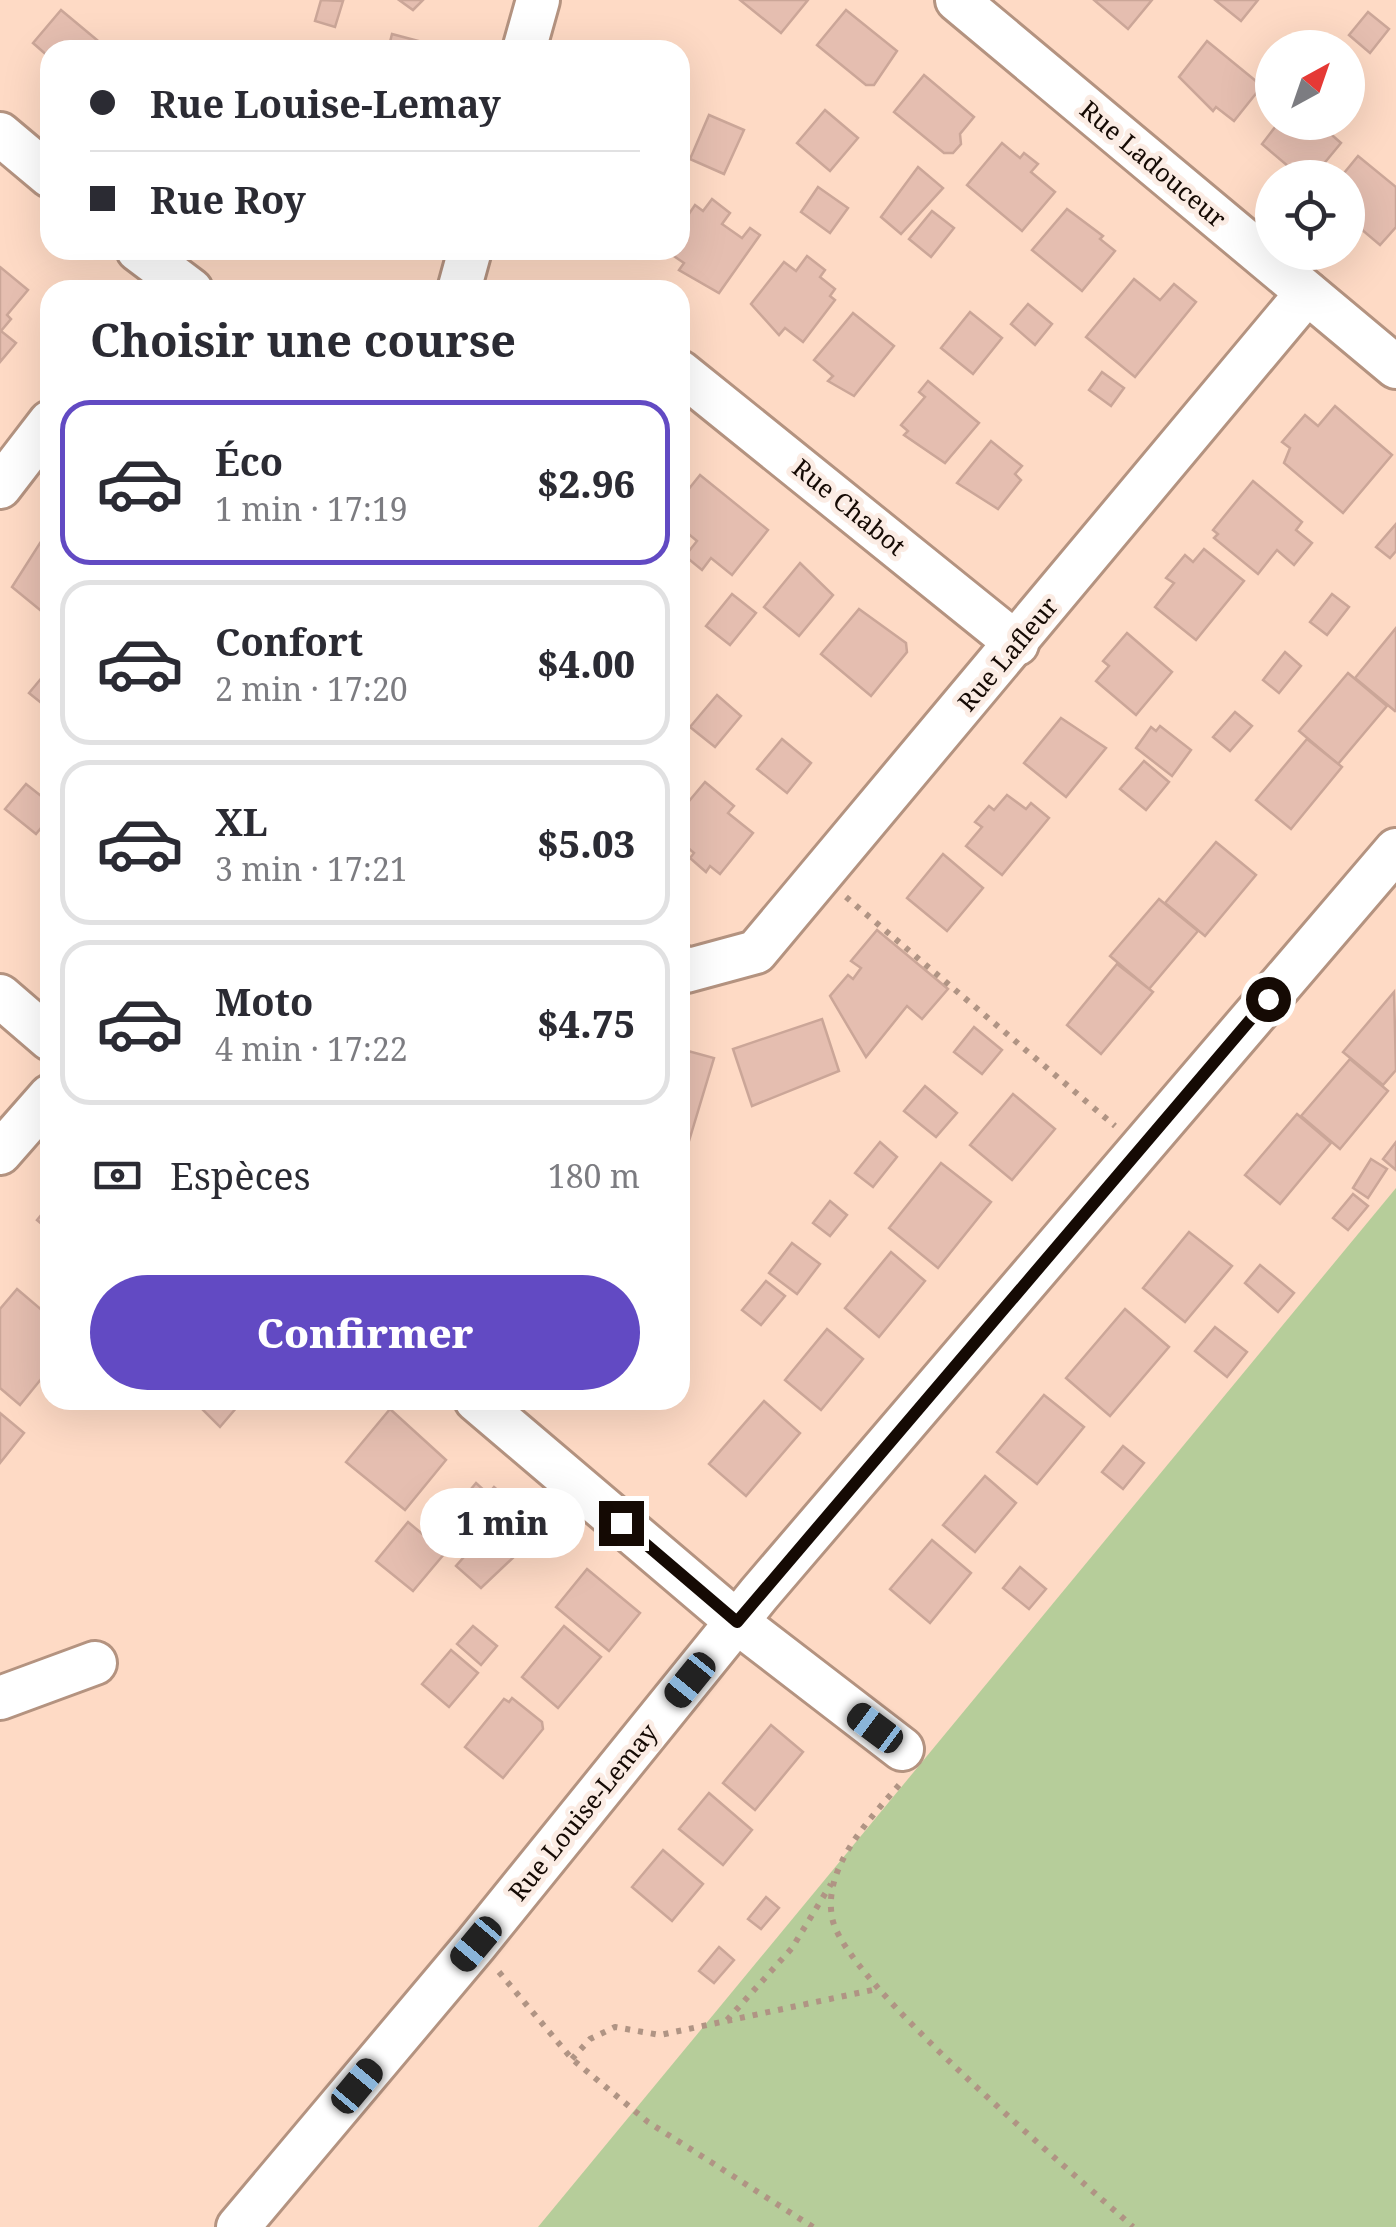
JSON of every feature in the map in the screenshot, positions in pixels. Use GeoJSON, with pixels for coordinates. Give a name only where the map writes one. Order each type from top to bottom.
{"type":"FeatureCollection","features":[{"type":"Feature","properties":{"kind":"street"},"geometry":{"type":"LineString","coordinates":[[527,40],[538,0]]}},
{"type":"Feature","properties":{"kind":"street","name":"Rue Ladouceur"},"geometry":{"type":"LineString","coordinates":[[957,0],[1396,367]]}},
{"type":"Feature","properties":{"kind":"street"},"geometry":{"type":"LineString","coordinates":[[0,134],[40,168]]}},
{"type":"Feature","properties":{"kind":"street","name":"Rue Lafleur"},"geometry":{"type":"LineString","coordinates":[[690,970],[756,952],[1308,293]]}},
{"type":"Feature","properties":{"kind":"street","name":"Rue Chabot"},"geometry":{"type":"LineString","coordinates":[[690,380],[1017,644]]}},
{"type":"Feature","properties":{"kind":"street"},"geometry":{"type":"LineString","coordinates":[[0,487],[40,435]]}},
{"type":"Feature","properties":{"kind":"street","name":"Rue Louise-Lemay"},"geometry":{"type":"LineString","coordinates":[[238,2227],[476,1944],[737,1622],[1396,850]]}},
{"type":"Feature","properties":{"kind":"street"},"geometry":{"type":"LineString","coordinates":[[0,996],[40,1030]]}},
{"type":"Feature","properties":{"kind":"street"},"geometry":{"type":"LineString","coordinates":[[0,1153],[40,1107]]}},
{"type":"Feature","properties":{"kind":"street"},"geometry":{"type":"LineString","coordinates":[[488,1410],[737,1622],[902,1750]]}},
{"type":"Feature","properties":{"kind":"street"},"geometry":{"type":"LineString","coordinates":[[0,1698],[95,1663]]}},
{"type":"Feature","properties":{"kind":"path"},"geometry":{"type":"LineString","coordinates":[[819,874],[1141,1148]]}},
{"type":"Feature","properties":{"kind":"path"},"geometry":{"type":"LineString","coordinates":[[725,2022],[792,1948],[863,1826],[899,1785],[902,1750]]}},
{"type":"Feature","properties":{"kind":"path"},"geometry":{"type":"LineString","coordinates":[[834,1878],[830,1913],[834,1927],[877,1990],[1133,2227]]}},
{"type":"Feature","properties":{"kind":"path"},"geometry":{"type":"LineString","coordinates":[[476,1944],[572,2059],[648,2122],[814,2227]]}},
{"type":"Feature","properties":{"kind":"path"},"geometry":{"type":"LineString","coordinates":[[572,2059],[590,2040],[615,2027],[660,2035],[877,1990]]}},
{"type":"Feature","properties":{"kind":"green space"},"geometry":{"type":"Polygon","coordinates":[[[1396,1188],[1396,2227],[538,2227],[1396,1188]]]}},
{"type":"Feature","properties":{"kind":"building"},"geometry":{"type":"Polygon","coordinates":[[[321,0],[343,1],[335,27],[315,21],[321,0]]]}},
{"type":"Feature","properties":{"kind":"building"},"geometry":{"type":"Polygon","coordinates":[[[399,0],[423,0],[413,10],[399,0]]]}},
{"type":"Feature","properties":{"kind":"building"},"geometry":{"type":"Polygon","coordinates":[[[740,0],[808,0],[781,33],[740,0]]]}},
{"type":"Feature","properties":{"kind":"building"},"geometry":{"type":"Polygon","coordinates":[[[1094,0],[1152,0],[1128,29],[1094,0]]]}},
{"type":"Feature","properties":{"kind":"building"},"geometry":{"type":"Polygon","coordinates":[[[1215,0],[1258,0],[1241,21],[1215,0]]]}},
{"type":"Feature","properties":{"kind":"building"},"geometry":{"type":"Polygon","coordinates":[[[61,10],[97,40],[40,40],[40,49],[33,43],[61,10]]]}},
{"type":"Feature","properties":{"kind":"building"},"geometry":{"type":"Polygon","coordinates":[[[846,10],[897,51],[874,85],[866,85],[817,45],[846,10]]]}},
{"type":"Feature","properties":{"kind":"building"},"geometry":{"type":"Polygon","coordinates":[[[1368,12],[1389,29],[1370,53],[1365,49],[1365,30],[1353,30],[1368,12]]]}},
{"type":"Feature","properties":{"kind":"building"},"geometry":{"type":"Polygon","coordinates":[[[392,34],[414,40],[390,40],[392,34]]]}},
{"type":"Feature","properties":{"kind":"building"},"geometry":{"type":"Polygon","coordinates":[[[1207,41],[1255,80],[1255,95],[1234,121],[1216,107],[1213,111],[1179,77],[1207,41]]]}},
{"type":"Feature","properties":{"kind":"building"},"geometry":{"type":"Polygon","coordinates":[[[924,75],[974,117],[960,134],[961,144],[953,153],[944,153],[894,112],[924,75]]]}},
{"type":"Feature","properties":{"kind":"building"},"geometry":{"type":"Polygon","coordinates":[[[825,110],[858,138],[830,171],[797,143],[825,110]]]}},
{"type":"Feature","properties":{"kind":"building"},"geometry":{"type":"Polygon","coordinates":[[[709,115],[744,130],[724,174],[690,159],[709,115]]]}},
{"type":"Feature","properties":{"kind":"building"},"geometry":{"type":"Polygon","coordinates":[[[1265,140],[1341,143],[1327,160],[1281,160],[1262,144],[1265,140]]]}},
{"type":"Feature","properties":{"kind":"building"},"geometry":{"type":"Polygon","coordinates":[[[1002,143],[1020,158],[1024,153],[1038,164],[1031,172],[1055,192],[1022,231],[967,185],[1002,143]]]}},
{"type":"Feature","properties":{"kind":"building"},"geometry":{"type":"Polygon","coordinates":[[[1365,162],[1396,187],[1396,227],[1380,245],[1365,232],[1365,162]]]}},
{"type":"Feature","properties":{"kind":"building"},"geometry":{"type":"Polygon","coordinates":[[[918,167],[943,188],[901,234],[881,217],[918,167]]]}},
{"type":"Feature","properties":{"kind":"building"},"geometry":{"type":"Polygon","coordinates":[[[818,187],[848,208],[830,233],[801,212],[818,187]]]}},
{"type":"Feature","properties":{"kind":"building"},"geometry":{"type":"Polygon","coordinates":[[[712,199],[730,213],[722,224],[742,238],[750,228],[760,235],[719,293],[679,270],[684,263],[680,260],[690,260],[690,212],[695,205],[703,211],[712,199]]]}},
{"type":"Feature","properties":{"kind":"building"},"geometry":{"type":"Polygon","coordinates":[[[1067,209],[1103,236],[1100,239],[1115,251],[1082,291],[1032,250],[1067,209]]]}},
{"type":"Feature","properties":{"kind":"building"},"geometry":{"type":"Polygon","coordinates":[[[932,211],[954,228],[931,257],[909,239],[932,211]]]}},
{"type":"Feature","properties":{"kind":"building"},"geometry":{"type":"Polygon","coordinates":[[[807,256],[825,270],[820,277],[835,289],[830,296],[835,300],[803,342],[785,328],[779,335],[751,304],[784,262],[796,271],[807,256]]]}},
{"type":"Feature","properties":{"kind":"building"},"geometry":{"type":"Polygon","coordinates":[[[0,267],[28,290],[7,315],[11,319],[1,331],[16,343],[0,362],[0,267]]]}},
{"type":"Feature","properties":{"kind":"building"},"geometry":{"type":"Polygon","coordinates":[[[1134,279],[1160,300],[1174,284],[1196,302],[1135,377],[1086,337],[1134,279]]]}},
{"type":"Feature","properties":{"kind":"building"},"geometry":{"type":"Polygon","coordinates":[[[1028,304],[1052,324],[1035,345],[1011,324],[1028,304]]]}},
{"type":"Feature","properties":{"kind":"building"},"geometry":{"type":"Polygon","coordinates":[[[970,312],[1002,338],[973,374],[941,348],[970,312]]]}},
{"type":"Feature","properties":{"kind":"building"},"geometry":{"type":"Polygon","coordinates":[[[853,313],[894,346],[854,396],[828,381],[833,376],[814,360],[853,313]]]}},
{"type":"Feature","properties":{"kind":"building"},"geometry":{"type":"Polygon","coordinates":[[[1102,372],[1124,388],[1111,406],[1089,390],[1102,372]]]}},
{"type":"Feature","properties":{"kind":"building"},"geometry":{"type":"Polygon","coordinates":[[[928,381],[979,423],[945,463],[904,435],[908,431],[901,425],[925,397],[919,392],[928,381]]]}},
{"type":"Feature","properties":{"kind":"building"},"geometry":{"type":"Polygon","coordinates":[[[1335,406],[1392,455],[1343,513],[1284,463],[1290,448],[1282,442],[1305,415],[1318,426],[1335,406]]]}},
{"type":"Feature","properties":{"kind":"building"},"geometry":{"type":"Polygon","coordinates":[[[991,441],[1022,466],[1015,474],[1021,480],[998,509],[957,483],[991,441]]]}},
{"type":"Feature","properties":{"kind":"building"},"geometry":{"type":"Polygon","coordinates":[[[700,475],[768,530],[732,575],[711,558],[702,570],[690,560],[690,550],[697,541],[690,535],[690,488],[700,475]]]}},
{"type":"Feature","properties":{"kind":"building"},"geometry":{"type":"Polygon","coordinates":[[[1253,481],[1302,522],[1296,530],[1312,543],[1294,565],[1277,550],[1258,574],[1214,538],[1218,534],[1213,530],[1253,481]]]}},
{"type":"Feature","properties":{"kind":"building"},"geometry":{"type":"Polygon","coordinates":[[[1396,524],[1396,551],[1390,558],[1376,547],[1396,524]]]}},
{"type":"Feature","properties":{"kind":"building"},"geometry":{"type":"Polygon","coordinates":[[[40,543],[40,610],[12,587],[40,543]]]}},
{"type":"Feature","properties":{"kind":"building"},"geometry":{"type":"Polygon","coordinates":[[[1204,549],[1244,581],[1196,640],[1155,607],[1174,583],[1166,578],[1185,555],[1193,562],[1204,549]]]}},
{"type":"Feature","properties":{"kind":"building"},"geometry":{"type":"Polygon","coordinates":[[[800,563],[833,595],[799,636],[764,607],[800,563]]]}},
{"type":"Feature","properties":{"kind":"building"},"geometry":{"type":"Polygon","coordinates":[[[732,594],[756,613],[730,645],[706,626],[732,594]]]}},
{"type":"Feature","properties":{"kind":"building"},"geometry":{"type":"Polygon","coordinates":[[[1332,594],[1349,607],[1327,635],[1310,622],[1332,594]]]}},
{"type":"Feature","properties":{"kind":"building"},"geometry":{"type":"Polygon","coordinates":[[[859,609],[906,643],[907,652],[871,696],[821,654],[859,609]]]}},
{"type":"Feature","properties":{"kind":"building"},"geometry":{"type":"Polygon","coordinates":[[[1396,628],[1396,710],[1395,711],[1355,678],[1396,628]]]}},
{"type":"Feature","properties":{"kind":"building"},"geometry":{"type":"Polygon","coordinates":[[[1127,633],[1172,672],[1136,715],[1096,681],[1109,666],[1103,661],[1127,633]]]}},
{"type":"Feature","properties":{"kind":"building"},"geometry":{"type":"Polygon","coordinates":[[[1285,652],[1301,666],[1279,693],[1263,680],[1285,652]]]}},
{"type":"Feature","properties":{"kind":"building"},"geometry":{"type":"Polygon","coordinates":[[[1348,673],[1387,706],[1338,764],[1299,731],[1348,673]]]}},
{"type":"Feature","properties":{"kind":"building"},"geometry":{"type":"Polygon","coordinates":[[[40,680],[40,702],[29,693],[40,680]]]}},
{"type":"Feature","properties":{"kind":"building"},"geometry":{"type":"Polygon","coordinates":[[[717,695],[741,716],[715,747],[690,727],[717,695]]]}},
{"type":"Feature","properties":{"kind":"building"},"geometry":{"type":"Polygon","coordinates":[[[1235,712],[1252,726],[1230,751],[1213,737],[1235,712]]]}},
{"type":"Feature","properties":{"kind":"building"},"geometry":{"type":"Polygon","coordinates":[[[1061,718],[1106,748],[1066,797],[1024,763],[1061,718]]]}},
{"type":"Feature","properties":{"kind":"building"},"geometry":{"type":"Polygon","coordinates":[[[1160,726],[1191,750],[1172,776],[1136,748],[1151,727],[1156,731],[1160,726]]]}},
{"type":"Feature","properties":{"kind":"building"},"geometry":{"type":"Polygon","coordinates":[[[782,739],[811,763],[787,793],[757,769],[782,739]]]}},
{"type":"Feature","properties":{"kind":"building"},"geometry":{"type":"Polygon","coordinates":[[[1307,739],[1342,767],[1291,829],[1256,800],[1307,739]]]}},
{"type":"Feature","properties":{"kind":"building"},"geometry":{"type":"Polygon","coordinates":[[[1144,761],[1169,782],[1146,810],[1120,789],[1144,761]]]}},
{"type":"Feature","properties":{"kind":"building"},"geometry":{"type":"Polygon","coordinates":[[[705,782],[734,806],[728,813],[753,833],[720,874],[710,866],[706,872],[690,858],[694,853],[690,850],[690,800],[705,782]]]}},
{"type":"Feature","properties":{"kind":"building"},"geometry":{"type":"Polygon","coordinates":[[[26,784],[40,795],[40,829],[36,834],[5,809],[26,784]]]}},
{"type":"Feature","properties":{"kind":"building"},"geometry":{"type":"Polygon","coordinates":[[[1007,795],[1026,809],[1031,803],[1049,818],[1002,875],[966,846],[982,827],[975,822],[989,806],[994,810],[1007,795]]]}},
{"type":"Feature","properties":{"kind":"building"},"geometry":{"type":"Polygon","coordinates":[[[1216,842],[1256,875],[1205,936],[1165,903],[1216,842]]]}},
{"type":"Feature","properties":{"kind":"building"},"geometry":{"type":"Polygon","coordinates":[[[943,854],[983,888],[947,931],[907,898],[943,854]]]}},
{"type":"Feature","properties":{"kind":"building"},"geometry":{"type":"Polygon","coordinates":[[[1159,899],[1198,931],[1149,989],[1110,956],[1159,899]]]}},
{"type":"Feature","properties":{"kind":"building"},"geometry":{"type":"Polygon","coordinates":[[[877,930],[948,989],[922,1019],[907,1006],[866,1057],[830,996],[848,975],[853,979],[861,968],[851,961],[877,930]]]}},
{"type":"Feature","properties":{"kind":"building"},"geometry":{"type":"Polygon","coordinates":[[[1117,964],[1153,992],[1101,1054],[1067,1025],[1117,964]]]}},
{"type":"Feature","properties":{"kind":"building"},"geometry":{"type":"Polygon","coordinates":[[[1394,992],[1396,1070],[1383,1085],[1343,1052],[1394,992]]]}},
{"type":"Feature","properties":{"kind":"building"},"geometry":{"type":"Polygon","coordinates":[[[822,1019],[839,1071],[752,1106],[733,1049],[822,1019]]]}},
{"type":"Feature","properties":{"kind":"building"},"geometry":{"type":"Polygon","coordinates":[[[974,1027],[1002,1050],[982,1074],[954,1052],[974,1027]]]}},
{"type":"Feature","properties":{"kind":"building"},"geometry":{"type":"Polygon","coordinates":[[[690,1052],[714,1058],[690,1138],[690,1052]]]}},
{"type":"Feature","properties":{"kind":"building"},"geometry":{"type":"Polygon","coordinates":[[[1350,1059],[1388,1091],[1340,1149],[1301,1116],[1350,1059]]]}},
{"type":"Feature","properties":{"kind":"building"},"geometry":{"type":"Polygon","coordinates":[[[925,1086],[957,1113],[936,1137],[904,1111],[925,1086]]]}},
{"type":"Feature","properties":{"kind":"building"},"geometry":{"type":"Polygon","coordinates":[[[1013,1094],[1055,1129],[1012,1180],[970,1145],[1013,1094]]]}},
{"type":"Feature","properties":{"kind":"building"},"geometry":{"type":"Polygon","coordinates":[[[1297,1114],[1331,1143],[1280,1204],[1245,1175],[1297,1114]]]}},
{"type":"Feature","properties":{"kind":"building"},"geometry":{"type":"Polygon","coordinates":[[[880,1142],[897,1157],[873,1187],[855,1173],[880,1142]]]}},
{"type":"Feature","properties":{"kind":"building"},"geometry":{"type":"Polygon","coordinates":[[[1396,1142],[1396,1170],[1383,1159],[1396,1142]]]}},
{"type":"Feature","properties":{"kind":"building"},"geometry":{"type":"Polygon","coordinates":[[[1371,1159],[1387,1169],[1368,1198],[1353,1188],[1371,1159]]]}},
{"type":"Feature","properties":{"kind":"building"},"geometry":{"type":"Polygon","coordinates":[[[941,1163],[991,1202],[938,1268],[889,1228],[941,1163]]]}},
{"type":"Feature","properties":{"kind":"building"},"geometry":{"type":"Polygon","coordinates":[[[1353,1194],[1368,1206],[1348,1230],[1333,1218],[1353,1194]]]}},
{"type":"Feature","properties":{"kind":"building"},"geometry":{"type":"Polygon","coordinates":[[[830,1201],[847,1215],[830,1236],[813,1223],[830,1201]]]}},
{"type":"Feature","properties":{"kind":"building"},"geometry":{"type":"Polygon","coordinates":[[[1189,1232],[1232,1266],[1185,1322],[1143,1288],[1189,1232]]]}},
{"type":"Feature","properties":{"kind":"building"},"geometry":{"type":"Polygon","coordinates":[[[792,1243],[820,1264],[797,1294],[769,1273],[792,1243]]]}},
{"type":"Feature","properties":{"kind":"building"},"geometry":{"type":"Polygon","coordinates":[[[891,1252],[925,1281],[879,1337],[845,1308],[891,1252]]]}},
{"type":"Feature","properties":{"kind":"building"},"geometry":{"type":"Polygon","coordinates":[[[1260,1265],[1294,1293],[1278,1312],[1245,1283],[1260,1265]]]}},
{"type":"Feature","properties":{"kind":"building"},"geometry":{"type":"Polygon","coordinates":[[[766,1281],[785,1296],[761,1325],[742,1310],[766,1281]]]}},
{"type":"Feature","properties":{"kind":"building"},"geometry":{"type":"Polygon","coordinates":[[[17,1289],[40,1309],[40,1380],[20,1405],[0,1388],[0,1309],[17,1289]]]}},
{"type":"Feature","properties":{"kind":"building"},"geometry":{"type":"Polygon","coordinates":[[[1125,1309],[1169,1347],[1110,1416],[1066,1378],[1125,1309]]]}},
{"type":"Feature","properties":{"kind":"building"},"geometry":{"type":"Polygon","coordinates":[[[1215,1327],[1247,1352],[1227,1377],[1195,1351],[1215,1327]]]}},
{"type":"Feature","properties":{"kind":"building"},"geometry":{"type":"Polygon","coordinates":[[[827,1329],[863,1359],[821,1410],[785,1380],[827,1329]]]}},
{"type":"Feature","properties":{"kind":"building"},"geometry":{"type":"Polygon","coordinates":[[[1044,1395],[1084,1427],[1037,1484],[997,1452],[1044,1395]]]}},
{"type":"Feature","properties":{"kind":"building"},"geometry":{"type":"Polygon","coordinates":[[[764,1401],[800,1433],[746,1496],[709,1464],[764,1401]]]}},
{"type":"Feature","properties":{"kind":"building"},"geometry":{"type":"Polygon","coordinates":[[[203,1410],[234,1410],[220,1427],[203,1410]]]}},
{"type":"Feature","properties":{"kind":"building"},"geometry":{"type":"Polygon","coordinates":[[[389,1410],[446,1460],[405,1510],[346,1462],[389,1410]]]}},
{"type":"Feature","properties":{"kind":"building"},"geometry":{"type":"Polygon","coordinates":[[[0,1413],[24,1433],[0,1463],[0,1413]]]}},
{"type":"Feature","properties":{"kind":"building"},"geometry":{"type":"Polygon","coordinates":[[[1123,1446],[1144,1463],[1123,1489],[1102,1472],[1123,1446]]]}},
{"type":"Feature","properties":{"kind":"building"},"geometry":{"type":"Polygon","coordinates":[[[985,1476],[1016,1503],[975,1552],[943,1525],[985,1476]]]}},
{"type":"Feature","properties":{"kind":"building"},"geometry":{"type":"Polygon","coordinates":[[[476,1483],[488,1494],[494,1487],[520,1509],[513,1516],[528,1530],[513,1547],[519,1552],[481,1588],[456,1566],[470,1550],[441,1525],[476,1483]]]}},
{"type":"Feature","properties":{"kind":"building"},"geometry":{"type":"Polygon","coordinates":[[[408,1522],[445,1553],[413,1591],[376,1561],[408,1522]]]}},
{"type":"Feature","properties":{"kind":"building"},"geometry":{"type":"Polygon","coordinates":[[[932,1540],[971,1573],[930,1623],[890,1589],[932,1540]]]}},
{"type":"Feature","properties":{"kind":"building"},"geometry":{"type":"Polygon","coordinates":[[[1020,1567],[1046,1589],[1029,1609],[1003,1588],[1020,1567]]]}},
{"type":"Feature","properties":{"kind":"building"},"geometry":{"type":"Polygon","coordinates":[[[587,1569],[640,1613],[609,1651],[556,1607],[587,1569]]]}},
{"type":"Feature","properties":{"kind":"building"},"geometry":{"type":"Polygon","coordinates":[[[473,1626],[497,1646],[481,1665],[457,1644],[473,1626]]]}},
{"type":"Feature","properties":{"kind":"building"},"geometry":{"type":"Polygon","coordinates":[[[564,1626],[601,1657],[558,1708],[522,1677],[564,1626]]]}},
{"type":"Feature","properties":{"kind":"building"},"geometry":{"type":"Polygon","coordinates":[[[451,1650],[478,1673],[449,1707],[422,1684],[451,1650]]]}},
{"type":"Feature","properties":{"kind":"building"},"geometry":{"type":"Polygon","coordinates":[[[512,1698],[542,1722],[543,1729],[503,1778],[465,1747],[504,1699],[509,1702],[512,1698]]]}},
{"type":"Feature","properties":{"kind":"building"},"geometry":{"type":"Polygon","coordinates":[[[771,1725],[803,1752],[755,1810],[723,1783],[771,1725]]]}},
{"type":"Feature","properties":{"kind":"building"},"geometry":{"type":"Polygon","coordinates":[[[709,1793],[752,1830],[723,1865],[679,1829],[709,1793]]]}},
{"type":"Feature","properties":{"kind":"building"},"geometry":{"type":"Polygon","coordinates":[[[663,1850],[703,1884],[672,1921],[632,1887],[663,1850]]]}},
{"type":"Feature","properties":{"kind":"building"},"geometry":{"type":"Polygon","coordinates":[[[766,1897],[779,1908],[761,1929],[748,1919],[766,1897]]]}},
{"type":"Feature","properties":{"kind":"building"},"geometry":{"type":"Polygon","coordinates":[[[719,1947],[734,1960],[714,1983],[699,1971],[719,1947]]]}},
{"type":"Feature","properties":{"kind":"route"},"geometry":{"type":"LineString","coordinates":[[621,1523],[737,1622],[1268,999]]}}]}
